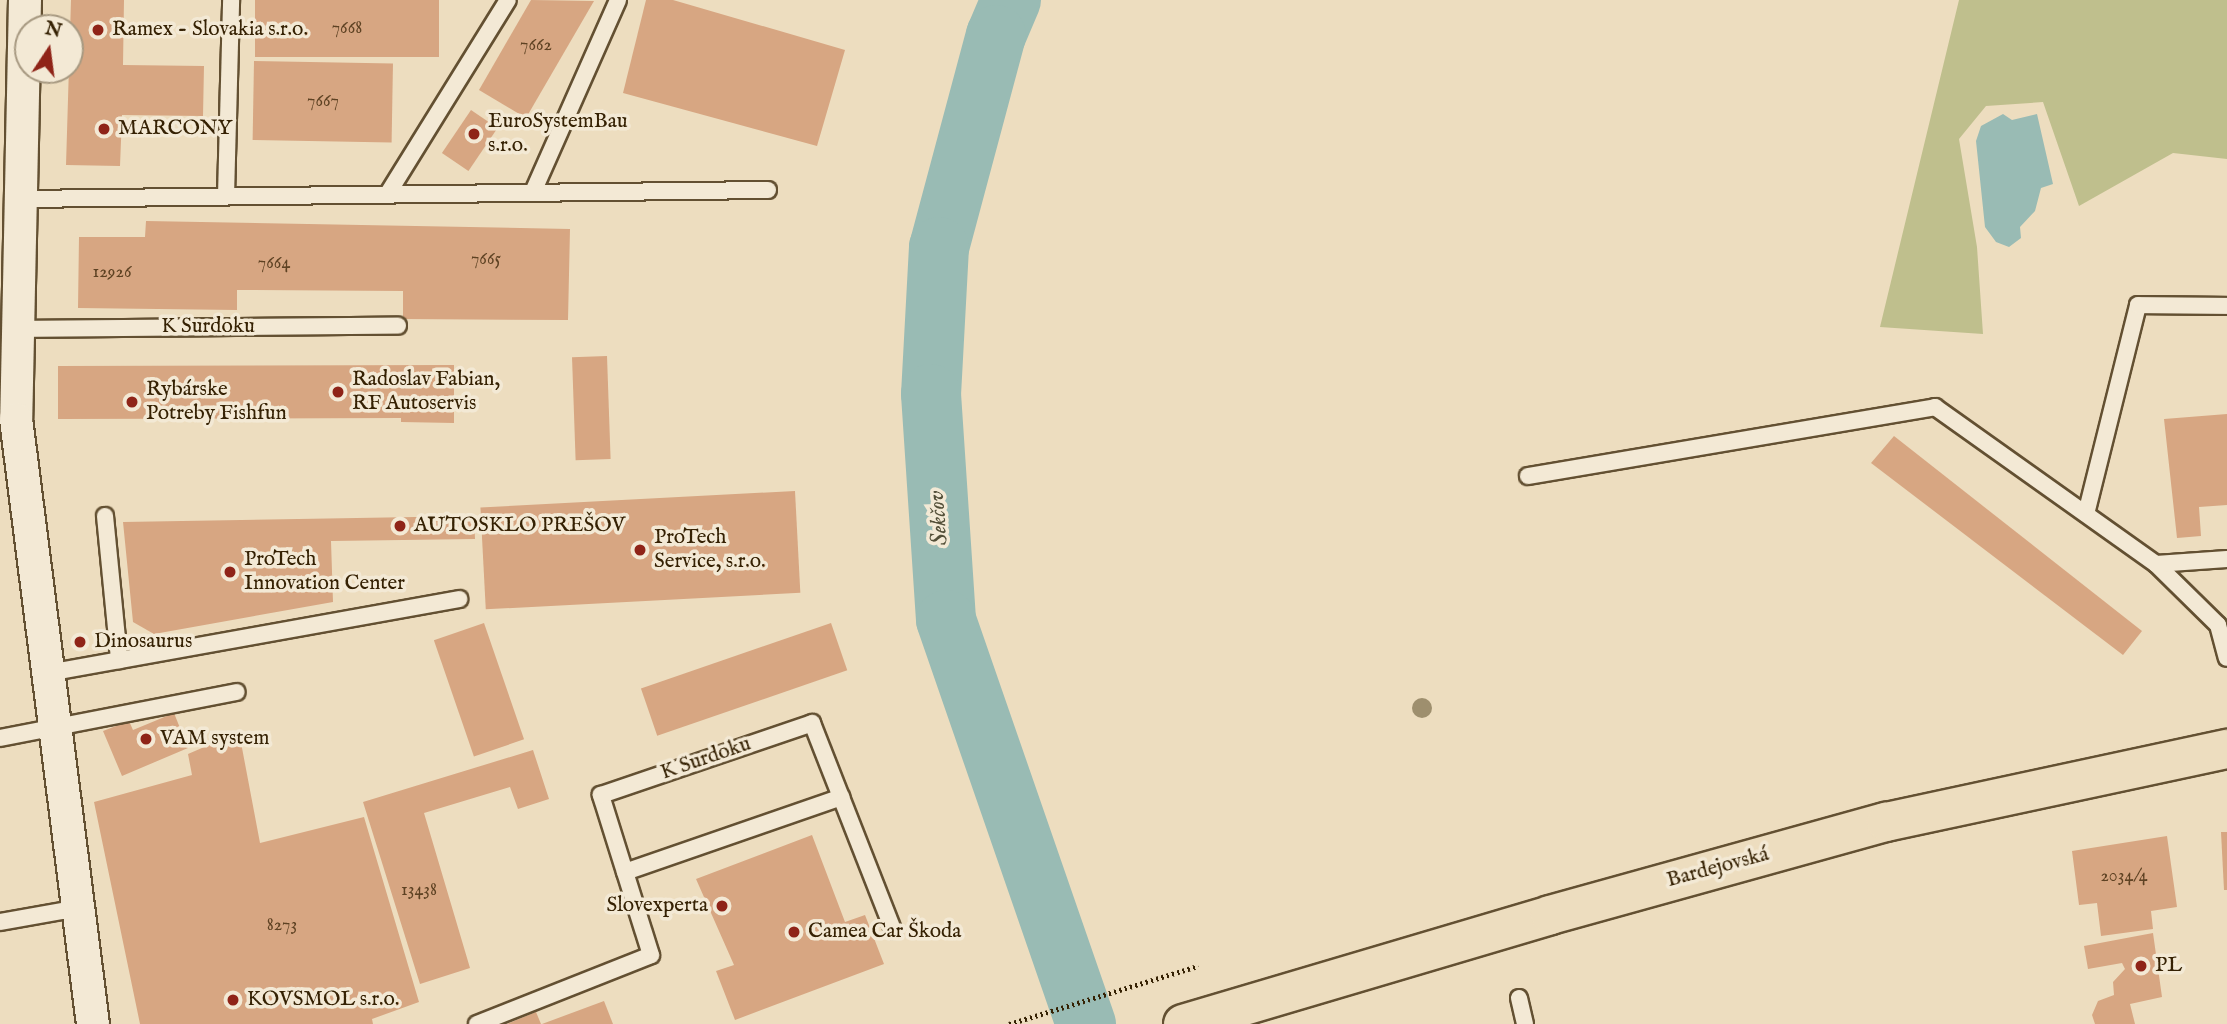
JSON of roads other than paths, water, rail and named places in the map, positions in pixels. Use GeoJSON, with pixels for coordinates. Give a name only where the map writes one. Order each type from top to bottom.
{"type":"FeatureCollection","features":[{"type":"Feature","properties":{"kind":"main road","name":"Bardejovská"},"geometry":{"type":"LineString","coordinates":[[1199,1019],[1550,915],[1886,822],[2227,749]]}},
{"type":"Feature","properties":{"kind":"street"},"geometry":{"type":"LineString","coordinates":[[25,0],[16,419],[93,1024]]}},
{"type":"Feature","properties":{"kind":"lane"},"geometry":{"type":"LineString","coordinates":[[226,196],[232,0]]}},
{"type":"Feature","properties":{"kind":"lane"},"geometry":{"type":"LineString","coordinates":[[387,195],[508,0]]}},
{"type":"Feature","properties":{"kind":"lane"},"geometry":{"type":"LineString","coordinates":[[533,192],[618,0]]}},
{"type":"Feature","properties":{"kind":"lane"},"geometry":{"type":"LineString","coordinates":[[21,199],[768,190]]}},
{"type":"Feature","properties":{"kind":"lane"},"geometry":{"type":"LineString","coordinates":[[2086,514],[2137,305],[2227,306]]}},
{"type":"Feature","properties":{"kind":"lane","name":"K Surdoku"},"geometry":{"type":"LineString","coordinates":[[18,329],[397,326]]}},
{"type":"Feature","properties":{"kind":"lane"},"geometry":{"type":"LineString","coordinates":[[1528,476],[1936,407],[2157,564],[2218,625],[2227,658]]}},
{"type":"Feature","properties":{"kind":"lane"},"geometry":{"type":"LineString","coordinates":[[105,516],[119,660]]}},
{"type":"Feature","properties":{"kind":"lane"},"geometry":{"type":"LineString","coordinates":[[2157,564],[2227,559]]}},
{"type":"Feature","properties":{"kind":"lane"},"geometry":{"type":"LineString","coordinates":[[48,673],[459,599]]}},
{"type":"Feature","properties":{"kind":"lane"},"geometry":{"type":"LineString","coordinates":[[0,738],[237,692]]}},
{"type":"Feature","properties":{"kind":"lane","name":"K Surdoku"},"geometry":{"type":"LineString","coordinates":[[477,1024],[651,955],[601,794],[812,723],[893,930]]}},
{"type":"Feature","properties":{"kind":"lane"},"geometry":{"type":"LineString","coordinates":[[625,872],[841,797]]}},
{"type":"Feature","properties":{"kind":"lane"},"geometry":{"type":"LineString","coordinates":[[0,922],[79,908]]}},
{"type":"Feature","properties":{"kind":"lane"},"geometry":{"type":"LineString","coordinates":[[1519,998],[1525,1024]]}},
{"type":"Feature","properties":{"kind":"water"},"geometry":{"type":"Polygon","coordinates":[[[2003,114],[2012,120],[2037,114],[2053,184],[2041,188],[2035,211],[2020,227],[2021,238],[2009,247],[1996,242],[1985,227],[1976,141],[1981,126],[2003,114]]]}},
{"type":"Feature","properties":{"kind":"waterway","name":"Sekčov"},"geometry":{"type":"LineString","coordinates":[[1011,0],[996,35],[939,247],[931,394],[946,620],[1086,1024]]}},
{"type":"Feature","properties":{"kind":"place","name":"Ramex - Slovakia s.r.o."},"geometry":{"type":"Point","coordinates":[98,30]}},
{"type":"Feature","properties":{"kind":"place","name":"MARCONY"},"geometry":{"type":"Point","coordinates":[104,129]}},
{"type":"Feature","properties":{"kind":"place","name":"EuroSystemBau s.r.o."},"geometry":{"type":"Point","coordinates":[474,134]}},
{"type":"Feature","properties":{"kind":"place","name":"Radoslav Fabian, RF Autoservis"},"geometry":{"type":"Point","coordinates":[338,392]}},
{"type":"Feature","properties":{"kind":"place","name":"Rybárske Potreby Fishfun"},"geometry":{"type":"Point","coordinates":[132,402]}},
{"type":"Feature","properties":{"kind":"place","name":"AUTOSKLO PREŠOV"},"geometry":{"type":"Point","coordinates":[400,526]}},
{"type":"Feature","properties":{"kind":"place","name":"ProTech Service, s.r.o."},"geometry":{"type":"Point","coordinates":[640,550]}},
{"type":"Feature","properties":{"kind":"place","name":"ProTech Innovation Center"},"geometry":{"type":"Point","coordinates":[230,572]}},
{"type":"Feature","properties":{"kind":"place","name":"Dinosaurus"},"geometry":{"type":"Point","coordinates":[80,642]}},
{"type":"Feature","properties":{"kind":"place","name":"VAM system"},"geometry":{"type":"Point","coordinates":[146,739]}},
{"type":"Feature","properties":{"kind":"place","name":"Slovexperta"},"geometry":{"type":"Point","coordinates":[722,906]}},
{"type":"Feature","properties":{"kind":"place","name":"Camea Car Škoda"},"geometry":{"type":"Point","coordinates":[794,932]}},
{"type":"Feature","properties":{"kind":"place","name":"PL"},"geometry":{"type":"Point","coordinates":[2141,966]}},
{"type":"Feature","properties":{"kind":"place","name":"KOVSMOL s.r.o."},"geometry":{"type":"Point","coordinates":[233,1000]}}]}
